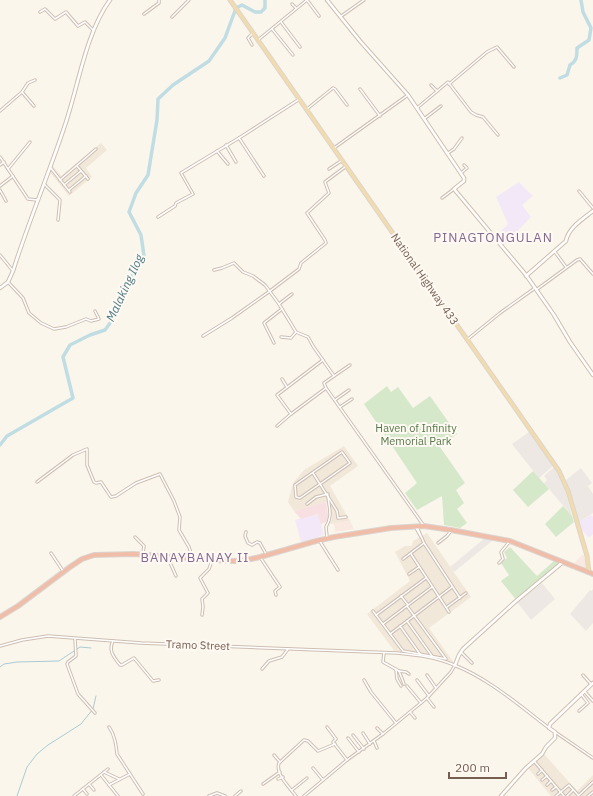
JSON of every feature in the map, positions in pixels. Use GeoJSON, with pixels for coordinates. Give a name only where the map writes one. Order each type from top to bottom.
{"type":"FeatureCollection","features":[{"type":"Feature","properties":{"kind":"highway"},"geometry":{"type":"LineString","coordinates":[[0,617],[18,606],[82,559],[94,555],[143,555],[212,560],[242,560],[267,556],[319,540],[416,526],[452,530],[510,541],[591,573]]}},
{"type":"Feature","properties":{"kind":"main road","name":"National Highway 433"},"geometry":{"type":"LineString","coordinates":[[231,2],[559,471],[568,491],[591,573]]}},
{"type":"Feature","properties":{"kind":"street"},"geometry":{"type":"LineString","coordinates":[[0,288],[8,282],[13,271],[37,200],[65,128],[90,42],[110,0]]}},
{"type":"Feature","properties":{"kind":"street"},"geometry":{"type":"LineString","coordinates":[[144,14],[159,3],[158,0]]}},
{"type":"Feature","properties":{"kind":"street"},"geometry":{"type":"LineString","coordinates":[[172,17],[189,0]]}},
{"type":"Feature","properties":{"kind":"street"},"geometry":{"type":"LineString","coordinates":[[258,40],[306,0],[319,16]]}},
{"type":"Feature","properties":{"kind":"street"},"geometry":{"type":"LineString","coordinates":[[327,0],[340,18],[408,95],[461,174],[464,181],[442,198]]}},
{"type":"Feature","properties":{"kind":"street"},"geometry":{"type":"LineString","coordinates":[[340,18],[364,0]]}},
{"type":"Feature","properties":{"kind":"street"},"geometry":{"type":"LineString","coordinates":[[292,4],[296,8]]}},
{"type":"Feature","properties":{"kind":"street"},"geometry":{"type":"LineString","coordinates":[[40,12],[46,9],[55,19],[66,12],[78,26],[86,22],[94,31]]}},
{"type":"Feature","properties":{"kind":"street"},"geometry":{"type":"LineString","coordinates":[[281,22],[300,46]]}},
{"type":"Feature","properties":{"kind":"street"},"geometry":{"type":"LineString","coordinates":[[272,29],[293,55]]}},
{"type":"Feature","properties":{"kind":"street"},"geometry":{"type":"LineString","coordinates":[[252,44],[248,38],[253,33]]}},
{"type":"Feature","properties":{"kind":"street"},"geometry":{"type":"LineString","coordinates":[[417,108],[447,82],[449,84],[487,52],[497,47],[514,67]]}},
{"type":"Feature","properties":{"kind":"street"},"geometry":{"type":"LineString","coordinates":[[0,111],[22,92],[28,83],[35,80]]}},
{"type":"Feature","properties":{"kind":"street"},"geometry":{"type":"LineString","coordinates":[[449,84],[471,112],[483,117],[498,135]]}},
{"type":"Feature","properties":{"kind":"street"},"geometry":{"type":"LineString","coordinates":[[431,85],[437,91]]}},
{"type":"Feature","properties":{"kind":"street"},"geometry":{"type":"LineString","coordinates":[[307,109],[333,88],[347,105]]}},
{"type":"Feature","properties":{"kind":"street"},"geometry":{"type":"LineString","coordinates":[[360,89],[380,116]]}},
{"type":"Feature","properties":{"kind":"street"},"geometry":{"type":"LineString","coordinates":[[22,92],[34,106]]}},
{"type":"Feature","properties":{"kind":"street"},"geometry":{"type":"LineString","coordinates":[[334,148],[408,95]]}},
{"type":"Feature","properties":{"kind":"street"},"geometry":{"type":"LineString","coordinates":[[158,217],[175,206],[176,203],[193,194],[181,173],[300,99]]}},
{"type":"Feature","properties":{"kind":"street"},"geometry":{"type":"LineString","coordinates":[[424,119],[441,106]]}},
{"type":"Feature","properties":{"kind":"street"},"geometry":{"type":"LineString","coordinates":[[239,138],[264,176]]}},
{"type":"Feature","properties":{"kind":"street"},"geometry":{"type":"LineString","coordinates":[[447,154],[454,149],[462,138]]}},
{"type":"Feature","properties":{"kind":"street"},"geometry":{"type":"LineString","coordinates":[[8,169],[30,142]]}},
{"type":"Feature","properties":{"kind":"street"},"geometry":{"type":"LineString","coordinates":[[226,145],[236,162]]}},
{"type":"Feature","properties":{"kind":"street"},"geometry":{"type":"LineString","coordinates":[[60,180],[96,149]]}},
{"type":"Feature","properties":{"kind":"street"},"geometry":{"type":"LineString","coordinates":[[217,151],[228,164]]}},
{"type":"Feature","properties":{"kind":"street"},"geometry":{"type":"LineString","coordinates":[[0,157],[28,199],[37,200]]}},
{"type":"Feature","properties":{"kind":"street"},"geometry":{"type":"LineString","coordinates":[[329,169],[342,160]]}},
{"type":"Feature","properties":{"kind":"street"},"geometry":{"type":"LineString","coordinates":[[0,166],[4,162]]}},
{"type":"Feature","properties":{"kind":"street"},"geometry":{"type":"LineString","coordinates":[[461,174],[467,168],[464,164]]}},
{"type":"Feature","properties":{"kind":"street"},"geometry":{"type":"LineString","coordinates":[[77,166],[88,179]]}},
{"type":"Feature","properties":{"kind":"street"},"geometry":{"type":"LineString","coordinates":[[203,336],[232,318],[270,291],[299,269],[301,263],[326,243],[307,213],[329,193],[325,182],[346,166]]}},
{"type":"Feature","properties":{"kind":"street"},"geometry":{"type":"LineString","coordinates":[[50,167],[70,191],[86,176]]}},
{"type":"Feature","properties":{"kind":"street"},"geometry":{"type":"LineString","coordinates":[[64,185],[81,171]]}},
{"type":"Feature","properties":{"kind":"street"},"geometry":{"type":"LineString","coordinates":[[0,186],[13,176]]}},
{"type":"Feature","properties":{"kind":"street"},"geometry":{"type":"LineString","coordinates":[[44,184],[60,200],[58,220]]}},
{"type":"Feature","properties":{"kind":"street"},"geometry":{"type":"LineString","coordinates":[[454,189],[526,276],[593,375]]}},
{"type":"Feature","properties":{"kind":"street"},"geometry":{"type":"LineString","coordinates":[[0,190],[6,202]]}},
{"type":"Feature","properties":{"kind":"street"},"geometry":{"type":"LineString","coordinates":[[526,276],[555,252],[566,241],[570,231],[593,210],[579,191]]}},
{"type":"Feature","properties":{"kind":"street"},"geometry":{"type":"LineString","coordinates":[[555,252],[567,267]]}},
{"type":"Feature","properties":{"kind":"street"},"geometry":{"type":"LineString","coordinates":[[0,255],[13,271]]}},
{"type":"Feature","properties":{"kind":"street"},"geometry":{"type":"LineString","coordinates":[[468,340],[576,260],[580,259],[593,274]]}},
{"type":"Feature","properties":{"kind":"street"},"geometry":{"type":"LineString","coordinates":[[214,270],[234,263],[243,272],[253,276],[265,285],[280,304],[296,332],[308,337],[334,376]]}},
{"type":"Feature","properties":{"kind":"street"},"geometry":{"type":"LineString","coordinates":[[8,282],[22,298],[27,311],[41,323],[54,329],[66,327],[86,319],[99,319],[95,311]]}},
{"type":"Feature","properties":{"kind":"street"},"geometry":{"type":"LineString","coordinates":[[280,304],[292,294]]}},
{"type":"Feature","properties":{"kind":"street"},"geometry":{"type":"LineString","coordinates":[[274,344],[264,323],[282,309]]}},
{"type":"Feature","properties":{"kind":"street"},"geometry":{"type":"LineString","coordinates":[[281,337],[290,338],[296,332]]}},
{"type":"Feature","properties":{"kind":"street"},"geometry":{"type":"LineString","coordinates":[[291,414],[277,395],[323,360]]}},
{"type":"Feature","properties":{"kind":"street"},"geometry":{"type":"LineString","coordinates":[[350,365],[324,383],[326,388],[424,526]]}},
{"type":"Feature","properties":{"kind":"street"},"geometry":{"type":"LineString","coordinates":[[282,379],[287,387]]}},
{"type":"Feature","properties":{"kind":"street"},"geometry":{"type":"LineString","coordinates":[[278,426],[291,414],[326,388]]}},
{"type":"Feature","properties":{"kind":"street"},"geometry":{"type":"LineString","coordinates":[[335,400],[349,390]]}},
{"type":"Feature","properties":{"kind":"street"},"geometry":{"type":"LineString","coordinates":[[340,407],[352,399]]}},
{"type":"Feature","properties":{"kind":"street"},"geometry":{"type":"LineString","coordinates":[[37,482],[73,455],[87,449],[87,465],[94,482],[101,482],[112,497],[136,484],[160,474],[180,516],[179,530],[189,547],[192,558]]}},
{"type":"Feature","properties":{"kind":"street"},"geometry":{"type":"LineString","coordinates":[[342,452],[350,463],[300,498],[296,497],[295,485],[313,472],[342,452]]}},
{"type":"Feature","properties":{"kind":"street"},"geometry":{"type":"LineString","coordinates":[[313,472],[328,494],[337,512],[338,518],[346,517]]}},
{"type":"Feature","properties":{"kind":"street"},"geometry":{"type":"LineString","coordinates":[[307,504],[316,497],[328,494]]}},
{"type":"Feature","properties":{"kind":"street"},"geometry":{"type":"LineString","coordinates":[[328,494],[330,515],[330,520],[326,527],[328,539]]}},
{"type":"Feature","properties":{"kind":"street"},"geometry":{"type":"LineString","coordinates":[[416,526],[424,543],[460,598]]}},
{"type":"Feature","properties":{"kind":"street"},"geometry":{"type":"LineString","coordinates":[[438,543],[452,530]]}},
{"type":"Feature","properties":{"kind":"street"},"geometry":{"type":"LineString","coordinates":[[246,532],[245,536],[248,543],[252,545],[257,542],[260,543],[267,556]]}},
{"type":"Feature","properties":{"kind":"street"},"geometry":{"type":"LineString","coordinates":[[135,537],[144,546],[143,555]]}},
{"type":"Feature","properties":{"kind":"street"},"geometry":{"type":"LineString","coordinates":[[319,540],[338,570]]}},
{"type":"Feature","properties":{"kind":"street"},"geometry":{"type":"LineString","coordinates":[[498,563],[503,559],[501,552],[510,541]]}},
{"type":"Feature","properties":{"kind":"street"},"geometry":{"type":"LineString","coordinates":[[403,560],[424,543]]}},
{"type":"Feature","properties":{"kind":"street"},"geometry":{"type":"LineString","coordinates":[[51,553],[64,571]]}},
{"type":"Feature","properties":{"kind":"street"},"geometry":{"type":"LineString","coordinates":[[411,554],[449,612]]}},
{"type":"Feature","properties":{"kind":"street"},"geometry":{"type":"LineString","coordinates":[[167,557],[176,576]]}},
{"type":"Feature","properties":{"kind":"street"},"geometry":{"type":"LineString","coordinates":[[260,557],[280,587],[275,591],[276,595]]}},
{"type":"Feature","properties":{"kind":"street"},"geometry":{"type":"LineString","coordinates":[[202,615],[204,607],[202,599],[208,593],[200,578],[209,570],[212,560]]}},
{"type":"Feature","properties":{"kind":"street"},"geometry":{"type":"LineString","coordinates":[[304,796],[347,760],[364,749],[427,698],[451,672],[461,652],[516,601],[563,562]]}},
{"type":"Feature","properties":{"kind":"street"},"geometry":{"type":"LineString","coordinates":[[410,574],[419,567]]}},
{"type":"Feature","properties":{"kind":"street"},"geometry":{"type":"LineString","coordinates":[[376,615],[426,578]]}},
{"type":"Feature","properties":{"kind":"street"},"geometry":{"type":"LineString","coordinates":[[390,634],[452,586]]}},
{"type":"Feature","properties":{"kind":"street"},"geometry":{"type":"LineString","coordinates":[[383,624],[432,587]]}},
{"type":"Feature","properties":{"kind":"street"},"geometry":{"type":"LineString","coordinates":[[446,608],[466,592]]}},
{"type":"Feature","properties":{"kind":"street"},"geometry":{"type":"LineString","coordinates":[[373,611],[401,649],[446,659],[400,596]]}},
{"type":"Feature","properties":{"kind":"street"},"geometry":{"type":"LineString","coordinates":[[407,621],[432,656]]}},
{"type":"Feature","properties":{"kind":"street"},"geometry":{"type":"LineString","coordinates":[[400,626],[420,654]]}},
{"type":"Feature","properties":{"kind":"street","name":"Tramo Street"},"geometry":{"type":"LineString","coordinates":[[0,646],[37,637],[52,637],[420,655],[455,665],[482,679],[549,728]]}},
{"type":"Feature","properties":{"kind":"street"},"geometry":{"type":"LineString","coordinates":[[75,639],[76,656],[67,664],[78,694],[95,713]]}},
{"type":"Feature","properties":{"kind":"street"},"geometry":{"type":"LineString","coordinates":[[113,641],[110,646],[111,652],[120,665],[134,658],[152,681],[159,680]]}},
{"type":"Feature","properties":{"kind":"street"},"geometry":{"type":"LineString","coordinates":[[262,669],[270,661],[282,657],[288,649]]}},
{"type":"Feature","properties":{"kind":"street"},"geometry":{"type":"LineString","coordinates":[[461,652],[472,663]]}},
{"type":"Feature","properties":{"kind":"street"},"geometry":{"type":"LineString","coordinates":[[384,653],[384,662],[396,670],[409,674]]}},
{"type":"Feature","properties":{"kind":"street"},"geometry":{"type":"LineString","coordinates":[[396,670],[397,679],[401,686]]}},
{"type":"Feature","properties":{"kind":"street"},"geometry":{"type":"LineString","coordinates":[[399,671],[404,684]]}},
{"type":"Feature","properties":{"kind":"street"},"geometry":{"type":"LineString","coordinates":[[427,675],[437,688]]}},
{"type":"Feature","properties":{"kind":"street"},"geometry":{"type":"LineString","coordinates":[[583,675],[592,683],[550,724],[549,728],[593,758]]}},
{"type":"Feature","properties":{"kind":"street"},"geometry":{"type":"LineString","coordinates":[[364,680],[371,692],[396,723]]}},
{"type":"Feature","properties":{"kind":"street"},"geometry":{"type":"LineString","coordinates":[[417,680],[429,696]]}},
{"type":"Feature","properties":{"kind":"street"},"geometry":{"type":"LineString","coordinates":[[407,686],[421,703]]}},
{"type":"Feature","properties":{"kind":"street"},"geometry":{"type":"LineString","coordinates":[[584,691],[593,701]]}},
{"type":"Feature","properties":{"kind":"street"},"geometry":{"type":"LineString","coordinates":[[579,711],[588,703],[581,694]]}},
{"type":"Feature","properties":{"kind":"street"},"geometry":{"type":"LineString","coordinates":[[427,698],[434,707]]}},
{"type":"Feature","properties":{"kind":"street"},"geometry":{"type":"LineString","coordinates":[[410,712],[415,718]]}},
{"type":"Feature","properties":{"kind":"street"},"geometry":{"type":"LineString","coordinates":[[109,727],[114,735],[117,754],[143,794]]}},
{"type":"Feature","properties":{"kind":"street"},"geometry":{"type":"LineString","coordinates":[[296,796],[280,772],[278,765],[304,740],[308,741],[318,751],[334,744],[333,741],[336,739],[327,727]]}},
{"type":"Feature","properties":{"kind":"street"},"geometry":{"type":"LineString","coordinates":[[377,728],[383,734]]}},
{"type":"Feature","properties":{"kind":"street"},"geometry":{"type":"LineString","coordinates":[[501,796],[526,768],[542,754],[546,747],[555,738],[555,732]]}},
{"type":"Feature","properties":{"kind":"street"},"geometry":{"type":"LineString","coordinates":[[363,733],[370,744]]}},
{"type":"Feature","properties":{"kind":"street"},"geometry":{"type":"LineString","coordinates":[[353,735],[364,749]]}},
{"type":"Feature","properties":{"kind":"street"},"geometry":{"type":"LineString","coordinates":[[348,738],[359,752]]}},
{"type":"Feature","properties":{"kind":"street"},"geometry":{"type":"LineString","coordinates":[[374,741],[377,748]]}},
{"type":"Feature","properties":{"kind":"street"},"geometry":{"type":"LineString","coordinates":[[334,744],[347,760]]}},
{"type":"Feature","properties":{"kind":"street"},"geometry":{"type":"LineString","coordinates":[[274,755],[280,762]]}},
{"type":"Feature","properties":{"kind":"street"},"geometry":{"type":"LineString","coordinates":[[534,761],[565,796],[573,790]]}},
{"type":"Feature","properties":{"kind":"street"},"geometry":{"type":"LineString","coordinates":[[313,768],[323,780]]}},
{"type":"Feature","properties":{"kind":"street"},"geometry":{"type":"LineString","coordinates":[[74,796],[108,769]]}},
{"type":"Feature","properties":{"kind":"street"},"geometry":{"type":"LineString","coordinates":[[538,774],[542,770]]}},
{"type":"Feature","properties":{"kind":"street"},"geometry":{"type":"LineString","coordinates":[[104,772],[119,779]]}},
{"type":"Feature","properties":{"kind":"street"},"geometry":{"type":"LineString","coordinates":[[263,784],[280,772]]}},
{"type":"Feature","properties":{"kind":"street"},"geometry":{"type":"LineString","coordinates":[[109,785],[130,774]]}},
{"type":"Feature","properties":{"kind":"street"},"geometry":{"type":"LineString","coordinates":[[101,775],[118,796]]}},
{"type":"Feature","properties":{"kind":"street"},"geometry":{"type":"LineString","coordinates":[[542,780],[547,776]]}},
{"type":"Feature","properties":{"kind":"street"},"geometry":{"type":"LineString","coordinates":[[278,779],[283,777]]}},
{"type":"Feature","properties":{"kind":"street"},"geometry":{"type":"LineString","coordinates":[[292,790],[307,778]]}},
{"type":"Feature","properties":{"kind":"street"},"geometry":{"type":"LineString","coordinates":[[548,785],[552,781]]}},
{"type":"Feature","properties":{"kind":"street"},"geometry":{"type":"LineString","coordinates":[[556,796],[569,785],[578,796],[593,782]]}},
{"type":"Feature","properties":{"kind":"street"},"geometry":{"type":"LineString","coordinates":[[89,784],[94,790]]}},
{"type":"Feature","properties":{"kind":"street"},"geometry":{"type":"LineString","coordinates":[[552,790],[556,787]]}},
{"type":"Feature","properties":{"kind":"street"},"geometry":{"type":"LineString","coordinates":[[83,789],[88,794]]}},
{"type":"Feature","properties":{"kind":"street"},"geometry":{"type":"LineString","coordinates":[[235,796],[241,791]]}},
{"type":"Feature","properties":{"kind":"street"},"geometry":{"type":"LineString","coordinates":[[588,796],[593,792]]}},
{"type":"Feature","properties":{"kind":"street"},"geometry":{"type":"LineString","coordinates":[[208,796],[217,793],[225,796]]}},
{"type":"Feature","properties":{"kind":"shaded area"},"geometry":{"type":"Polygon","coordinates":[[[101,143],[107,150],[86,168],[92,177],[69,196],[49,171],[52,165],[61,176],[101,143]]]}},
{"type":"Feature","properties":{"kind":"shaded area"},"geometry":{"type":"Polygon","coordinates":[[[519,182],[533,196],[522,205],[531,217],[503,246],[497,239],[502,234],[500,232],[508,224],[496,197],[519,182]]]}},
{"type":"Feature","properties":{"kind":"shaded area"},"geometry":{"type":"Polygon","coordinates":[[[529,432],[553,466],[539,478],[512,444],[529,432]]]}},
{"type":"Feature","properties":{"kind":"shaded area"},"geometry":{"type":"Polygon","coordinates":[[[344,446],[358,466],[330,486],[350,521],[330,524],[332,516],[330,501],[294,511],[288,502],[293,483],[304,470],[344,446]]]}},
{"type":"Feature","properties":{"kind":"shaded area"},"geometry":{"type":"Polygon","coordinates":[[[554,467],[563,482],[572,516],[544,483],[547,480],[544,476],[554,467]]]}},
{"type":"Feature","properties":{"kind":"shaded area"},"geometry":{"type":"Polygon","coordinates":[[[581,468],[592,483],[588,486],[593,494],[593,513],[579,522],[566,480],[581,468]]]}},
{"type":"Feature","properties":{"kind":"shaded area"},"geometry":{"type":"Polygon","coordinates":[[[326,502],[329,521],[321,524],[318,514],[301,519],[294,511],[326,502]]]}},
{"type":"Feature","properties":{"kind":"shaded area"},"geometry":{"type":"Polygon","coordinates":[[[319,514],[324,535],[301,542],[295,520],[319,514]]]}},
{"type":"Feature","properties":{"kind":"shaded area"},"geometry":{"type":"Polygon","coordinates":[[[591,515],[593,517],[593,534],[589,538],[581,529],[579,522],[591,515]]]}},
{"type":"Feature","properties":{"kind":"shaded area"},"geometry":{"type":"Polygon","coordinates":[[[350,521],[354,529],[335,532],[334,523],[350,521]]]}},
{"type":"Feature","properties":{"kind":"shaded area"},"geometry":{"type":"Polygon","coordinates":[[[427,533],[471,597],[429,628],[454,663],[420,655],[395,652],[367,614],[410,581],[395,552],[405,546],[412,546],[413,541],[427,533]]]}},
{"type":"Feature","properties":{"kind":"shaded area"},"geometry":{"type":"Polygon","coordinates":[[[485,538],[493,540],[454,572],[450,567],[485,538]]]}},
{"type":"Feature","properties":{"kind":"shaded area"},"geometry":{"type":"Polygon","coordinates":[[[583,554],[587,565],[586,568],[574,563],[583,554]]]}},
{"type":"Feature","properties":{"kind":"shaded area"},"geometry":{"type":"Polygon","coordinates":[[[542,583],[555,599],[531,620],[517,602],[542,583]]]}},
{"type":"Feature","properties":{"kind":"shaded area"},"geometry":{"type":"Polygon","coordinates":[[[593,589],[593,623],[586,631],[570,614],[590,590],[591,591],[593,589]]]}},
{"type":"Feature","properties":{"kind":"shaded area"},"geometry":{"type":"Polygon","coordinates":[[[544,754],[577,791],[593,775],[593,796],[551,796],[528,768],[544,754]]]}},
{"type":"Feature","properties":{"kind":"green space","name":"Haven of Infinity Memorial Park"},"geometry":{"type":"Polygon","coordinates":[[[387,386],[391,392],[398,387],[413,408],[430,396],[457,434],[440,447],[465,483],[456,490],[464,503],[457,509],[467,523],[460,528],[444,525],[442,496],[417,510],[405,493],[417,483],[364,404],[387,386]]]}},
{"type":"Feature","properties":{"kind":"green space"},"geometry":{"type":"Polygon","coordinates":[[[533,471],[549,489],[528,507],[513,490],[533,471]]]}},
{"type":"Feature","properties":{"kind":"green space"},"geometry":{"type":"Polygon","coordinates":[[[563,506],[572,516],[574,522],[556,537],[545,524],[563,506]]]}},
{"type":"Feature","properties":{"kind":"green space"},"geometry":{"type":"Polygon","coordinates":[[[510,547],[537,576],[554,561],[561,564],[517,601],[501,581],[509,575],[501,563],[507,558],[504,552],[510,547]]]}},
{"type":"Feature","properties":{"kind":"waterway","name":"Malaking Ilog"},"geometry":{"type":"LineString","coordinates":[[0,445],[7,436],[73,398],[63,357],[70,345],[90,335],[105,330],[113,319],[124,289],[144,256],[141,235],[129,212],[136,193],[148,175],[157,120],[158,99],[173,85],[209,61],[225,38],[236,8],[242,5],[255,12],[261,12],[265,8],[265,0]]}},
{"type":"Feature","properties":{"kind":"waterway"},"geometry":{"type":"LineString","coordinates":[[560,78],[567,75],[570,65],[576,58],[577,48],[589,40],[591,28],[583,12],[581,0]]}},
{"type":"Feature","properties":{"kind":"waterway"},"geometry":{"type":"LineString","coordinates":[[0,667],[4,664],[17,662],[59,661],[80,647],[91,648]]}},
{"type":"Feature","properties":{"kind":"waterway"},"geometry":{"type":"LineString","coordinates":[[17,796],[27,767],[37,754],[48,745],[81,724],[93,709],[96,696]]}},
{"type":"Feature","properties":{"kind":"district","name":"PINAGTONGULAN"},"geometry":{"type":"Point","coordinates":[493,237]}},
{"type":"Feature","properties":{"kind":"district","name":"BANAYBANAY II"},"geometry":{"type":"Point","coordinates":[195,557]}}]}
